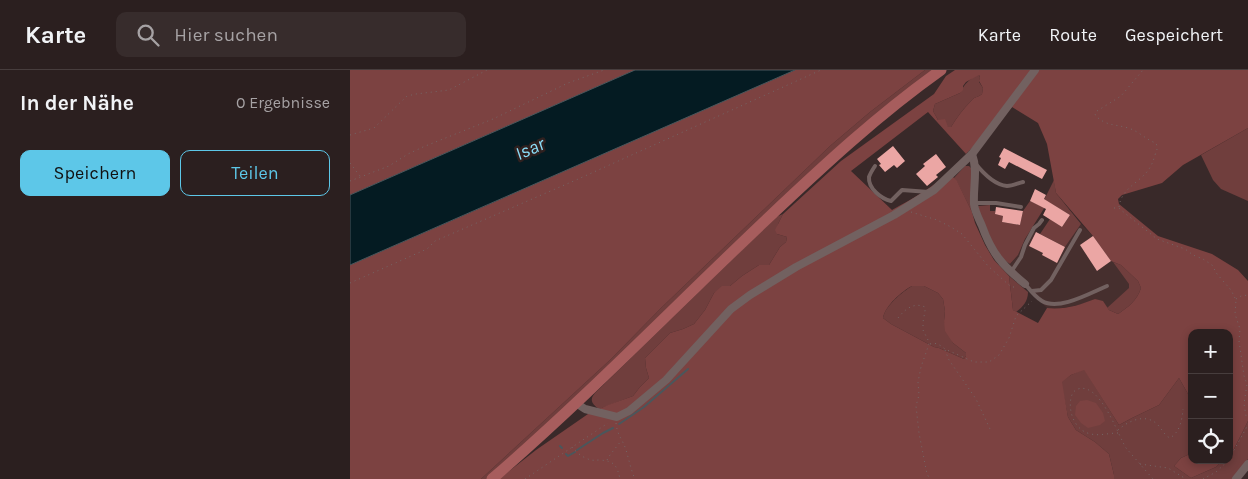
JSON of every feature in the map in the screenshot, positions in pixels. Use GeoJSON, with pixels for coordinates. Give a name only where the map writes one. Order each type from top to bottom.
{"type":"FeatureCollection","features":[{"type":"Feature","properties":{"kind":"main road"},"geometry":{"type":"LineString","coordinates":[[492,479],[532,445],[623,359],[696,286],[831,160],[876,120],[941,70]]}},
{"type":"Feature","properties":{"kind":"street"},"geometry":{"type":"LineString","coordinates":[[576,403],[585,409],[617,417],[629,410],[666,380],[731,308],[796,267],[874,226],[934,190],[972,154],[1035,70]]}},
{"type":"Feature","properties":{"kind":"street"},"geometry":{"type":"LineString","coordinates":[[972,154],[975,164],[974,203],[990,246],[998,259],[1024,283]]}},
{"type":"Feature","properties":{"kind":"street"},"geometry":{"type":"LineString","coordinates":[[1236,479],[1248,464]]}},
{"type":"Feature","properties":{"kind":"lane"},"geometry":{"type":"LineString","coordinates":[[975,164],[982,172],[1001,185],[1013,185],[1023,182]]}},
{"type":"Feature","properties":{"kind":"lane"},"geometry":{"type":"LineString","coordinates":[[875,166],[870,177],[870,185],[885,199],[891,200],[902,190],[931,192]]}},
{"type":"Feature","properties":{"kind":"lane"},"geometry":{"type":"LineString","coordinates":[[974,203],[996,202],[1021,207]]}},
{"type":"Feature","properties":{"kind":"lane"},"geometry":{"type":"LineString","coordinates":[[1011,272],[1021,257],[1034,228],[1042,220]]}},
{"type":"Feature","properties":{"kind":"lane"},"geometry":{"type":"LineString","coordinates":[[1032,291],[1041,290],[1051,280],[1080,230]]}},
{"type":"Feature","properties":{"kind":"lane"},"geometry":{"type":"LineString","coordinates":[[1024,283],[1037,297],[1051,304],[1064,303],[1107,286]]}},
{"type":"Feature","properties":{"kind":"path"},"geometry":{"type":"LineString","coordinates":[[350,135],[374,128],[407,96],[449,90],[487,70]]}},
{"type":"Feature","properties":{"kind":"path"},"geometry":{"type":"LineString","coordinates":[[350,181],[390,166],[423,147],[493,119],[568,84],[604,70]]}},
{"type":"Feature","properties":{"kind":"path"},"geometry":{"type":"LineString","coordinates":[[350,283],[427,249],[435,242],[821,70]]}},
{"type":"Feature","properties":{"kind":"path"},"geometry":{"type":"LineString","coordinates":[[1119,208],[1122,195],[1152,165],[1158,147],[1156,143],[1136,131],[1106,124],[1100,121],[1096,115],[1097,111],[1121,96],[1143,70]]}},
{"type":"Feature","properties":{"kind":"path"},"geometry":{"type":"LineString","coordinates":[[350,163],[360,177]]}},
{"type":"Feature","properties":{"kind":"path"},"geometry":{"type":"LineString","coordinates":[[906,207],[912,213],[937,220],[962,234],[988,266],[1010,286],[1018,286],[1024,283]]}},
{"type":"Feature","properties":{"kind":"path"},"geometry":{"type":"LineString","coordinates":[[1114,208],[1119,208],[1157,240],[1185,249],[1212,265],[1231,290],[1236,300],[1235,314],[1240,329],[1239,342],[1244,376],[1248,384],[1244,404],[1248,419]]}},
{"type":"Feature","properties":{"kind":"path"},"geometry":{"type":"LineString","coordinates":[[1236,300],[1241,296],[1248,295]]}},
{"type":"Feature","properties":{"kind":"path"},"geometry":{"type":"LineString","coordinates":[[929,344],[941,345],[945,349],[974,362],[989,362],[999,355],[1009,338],[1016,316],[1037,297]]}},
{"type":"Feature","properties":{"kind":"path"},"geometry":{"type":"LineString","coordinates":[[898,318],[909,307],[916,305],[925,307],[923,330],[929,344],[921,367],[918,382],[919,395],[916,406],[919,433],[927,474],[930,479]]}},
{"type":"Feature","properties":{"kind":"path"},"geometry":{"type":"LineString","coordinates":[[945,349],[948,360],[976,399],[990,429]]}},
{"type":"Feature","properties":{"kind":"path"},"geometry":{"type":"LineString","coordinates":[[1153,479],[1126,448],[1118,432],[1105,408],[1094,394],[1086,389],[1080,389],[1071,395],[1070,408],[1074,420],[1079,428],[1089,434],[1099,435],[1118,432],[1130,422],[1143,418],[1151,419],[1158,425],[1166,437],[1170,438],[1179,429],[1183,409]]}},
{"type":"Feature","properties":{"kind":"path"},"geometry":{"type":"LineString","coordinates":[[617,417],[616,424],[635,479]]}},
{"type":"Feature","properties":{"kind":"path"},"geometry":{"type":"LineString","coordinates":[[525,479],[617,417]]}},
{"type":"Feature","properties":{"kind":"path"},"geometry":{"type":"LineString","coordinates":[[1233,453],[1248,425]]}},
{"type":"Feature","properties":{"kind":"path"},"geometry":{"type":"LineString","coordinates":[[607,461],[621,441]]}},
{"type":"Feature","properties":{"kind":"path"},"geometry":{"type":"LineString","coordinates":[[572,447],[587,459],[613,463],[617,466],[620,479]]}},
{"type":"Feature","properties":{"kind":"path"},"geometry":{"type":"LineString","coordinates":[[1140,464],[1168,468],[1186,479]]}},
{"type":"Feature","properties":{"kind":"path"},"geometry":{"type":"LineString","coordinates":[[1203,479],[1216,472],[1225,464]]}},
{"type":"Feature","properties":{"kind":"shaded area"},"geometry":{"type":"Polygon","coordinates":[[[350,70],[635,70],[350,195],[350,70]]]}},
{"type":"Feature","properties":{"kind":"shaded area"},"geometry":{"type":"Polygon","coordinates":[[[795,70],[925,70],[870,112],[830,146],[661,308],[611,359],[481,479],[350,479],[350,265],[795,70]]]}},
{"type":"Feature","properties":{"kind":"shaded area"},"geometry":{"type":"Polygon","coordinates":[[[925,70],[933,70],[490,479],[481,479],[611,359],[661,308],[830,146],[870,112],[925,70]]]}},
{"type":"Feature","properties":{"kind":"shaded area"},"geometry":{"type":"Polygon","coordinates":[[[955,70],[1248,70],[1248,128],[1183,165],[1162,183],[1122,195],[1118,199],[1119,204],[1158,236],[1212,254],[1238,270],[1248,281],[1248,421],[1234,449],[1233,329],[1188,329],[1188,394],[1179,378],[1159,405],[1119,425],[1084,370],[1071,375],[1062,382],[1068,417],[1076,430],[1109,454],[1114,479],[499,479],[536,450],[588,414],[633,396],[649,378],[645,358],[670,333],[694,324],[705,310],[714,293],[722,286],[730,286],[759,265],[769,265],[780,247],[786,242],[787,237],[777,234],[775,230],[783,214],[841,161],[934,94],[946,76],[955,70]],[[979,75],[966,82],[960,93],[935,104],[933,111],[938,120],[945,119],[948,127],[951,127],[969,103],[982,94],[983,88],[979,81],[979,75]],[[1012,107],[966,154],[928,112],[851,171],[892,210],[935,184],[949,173],[957,181],[985,245],[994,260],[1009,276],[1013,310],[1038,323],[1047,308],[1072,307],[1095,299],[1103,301],[1109,310],[1118,314],[1135,300],[1141,288],[1138,281],[1121,265],[1111,261],[1093,236],[1056,193],[1047,144],[1038,123],[1012,107]],[[912,286],[890,304],[883,318],[934,347],[964,359],[966,353],[953,343],[945,331],[943,299],[938,293],[924,286],[912,286]]]}},
{"type":"Feature","properties":{"kind":"shaded area"},"geometry":{"type":"Polygon","coordinates":[[[978,74],[980,77],[979,82],[983,88],[982,94],[969,103],[951,127],[938,120],[933,111],[935,104],[960,93],[963,87],[978,74]]]}},
{"type":"Feature","properties":{"kind":"shaded area"},"geometry":{"type":"Polygon","coordinates":[[[1248,128],[1248,201],[1221,189],[1213,180],[1201,155],[1248,128]]]}},
{"type":"Feature","properties":{"kind":"shaded area"},"geometry":{"type":"Polygon","coordinates":[[[965,166],[969,166],[973,172],[972,212],[957,182],[953,179],[965,166]]]}},
{"type":"Feature","properties":{"kind":"shaded area"},"geometry":{"type":"Polygon","coordinates":[[[1054,180],[1056,193],[1081,224],[1065,247],[1040,234],[1050,219],[1062,227],[1070,215],[1048,202],[1025,239],[1018,255],[1010,264],[998,254],[980,215],[978,206],[990,205],[990,211],[995,211],[995,214],[1003,216],[1002,222],[1020,225],[1023,211],[1030,201],[1041,206],[1054,180]]]}},
{"type":"Feature","properties":{"kind":"shaded area"},"geometry":{"type":"Polygon","coordinates":[[[783,214],[778,224],[777,234],[787,237],[786,242],[780,247],[769,265],[759,265],[730,286],[714,293],[705,310],[694,324],[670,333],[645,358],[649,378],[633,396],[599,409],[592,402],[593,395],[776,217],[783,214]]]}},
{"type":"Feature","properties":{"kind":"shaded area"},"geometry":{"type":"Polygon","coordinates":[[[1081,224],[1138,281],[1109,310],[1095,299],[1074,306],[1056,309],[1047,308],[1007,268],[1018,255],[1030,229],[1065,247],[1081,224]]]}},
{"type":"Feature","properties":{"kind":"shaded area"},"geometry":{"type":"Polygon","coordinates":[[[1113,262],[1121,265],[1138,281],[1141,288],[1135,300],[1118,314],[1107,308],[1129,288],[1129,284],[1113,262]]]}},
{"type":"Feature","properties":{"kind":"shaded area"},"geometry":{"type":"Polygon","coordinates":[[[1009,276],[1028,292],[1025,304],[1016,312],[1013,310],[1009,276]]]}},
{"type":"Feature","properties":{"kind":"shaded area"},"geometry":{"type":"Polygon","coordinates":[[[912,286],[924,286],[938,293],[943,299],[944,321],[953,343],[966,353],[964,359],[934,347],[883,318],[890,304],[912,286]]]}},
{"type":"Feature","properties":{"kind":"shaded area"},"geometry":{"type":"Polygon","coordinates":[[[1084,369],[1119,425],[1159,405],[1179,378],[1188,394],[1188,455],[1181,458],[1174,466],[1191,478],[1219,464],[1233,464],[1233,450],[1248,421],[1248,459],[1233,479],[1114,479],[1109,454],[1076,430],[1068,417],[1061,382],[1084,369]]]}},
{"type":"Feature","properties":{"kind":"shaded area"},"geometry":{"type":"Polygon","coordinates":[[[1087,400],[1096,403],[1103,413],[1105,421],[1100,425],[1088,428],[1075,415],[1076,406],[1080,401],[1087,400]]]}},
{"type":"Feature","properties":{"kind":"shaded area"},"geometry":{"type":"Polygon","coordinates":[[[1188,455],[1188,464],[1219,464],[1191,478],[1174,466],[1181,458],[1188,455]]]}},
{"type":"Feature","properties":{"kind":"water","name":"Isar"},"geometry":{"type":"Polygon","coordinates":[[[635,70],[795,70],[350,265],[350,195],[635,70]]]}},
{"type":"Feature","properties":{"kind":"building"},"geometry":{"type":"Polygon","coordinates":[[[893,146],[905,161],[897,168],[894,165],[885,172],[877,159],[893,146]]]}},
{"type":"Feature","properties":{"kind":"building"},"geometry":{"type":"Polygon","coordinates":[[[1004,148],[1047,170],[1042,179],[1009,162],[1005,169],[998,165],[1001,158],[999,157],[1004,148]]]}},
{"type":"Feature","properties":{"kind":"building"},"geometry":{"type":"Polygon","coordinates":[[[936,154],[946,167],[927,186],[916,174],[925,166],[923,164],[936,154]]]}},
{"type":"Feature","properties":{"kind":"building"},"geometry":{"type":"Polygon","coordinates":[[[1035,189],[1046,195],[1044,199],[1070,215],[1062,227],[1043,215],[1046,209],[1030,201],[1035,189]]]}},
{"type":"Feature","properties":{"kind":"building"},"geometry":{"type":"Polygon","coordinates":[[[996,207],[1023,211],[1020,225],[1002,222],[1003,216],[995,214],[996,207]]]}},
{"type":"Feature","properties":{"kind":"building"},"geometry":{"type":"Polygon","coordinates":[[[1036,232],[1065,247],[1057,263],[1029,246],[1036,232]]]}},
{"type":"Feature","properties":{"kind":"building"},"geometry":{"type":"Polygon","coordinates":[[[1093,236],[1111,261],[1097,271],[1080,245],[1093,236]]]}},
{"type":"Feature","properties":{"kind":"waterway"},"geometry":{"type":"LineString","coordinates":[[619,424],[644,407],[688,369]]}},
{"type":"Feature","properties":{"kind":"waterway"},"geometry":{"type":"LineString","coordinates":[[577,450],[613,428]]}},
{"type":"Feature","properties":{"kind":"waterway"},"geometry":{"type":"LineString","coordinates":[[566,454],[568,456],[575,452]]}}]}
